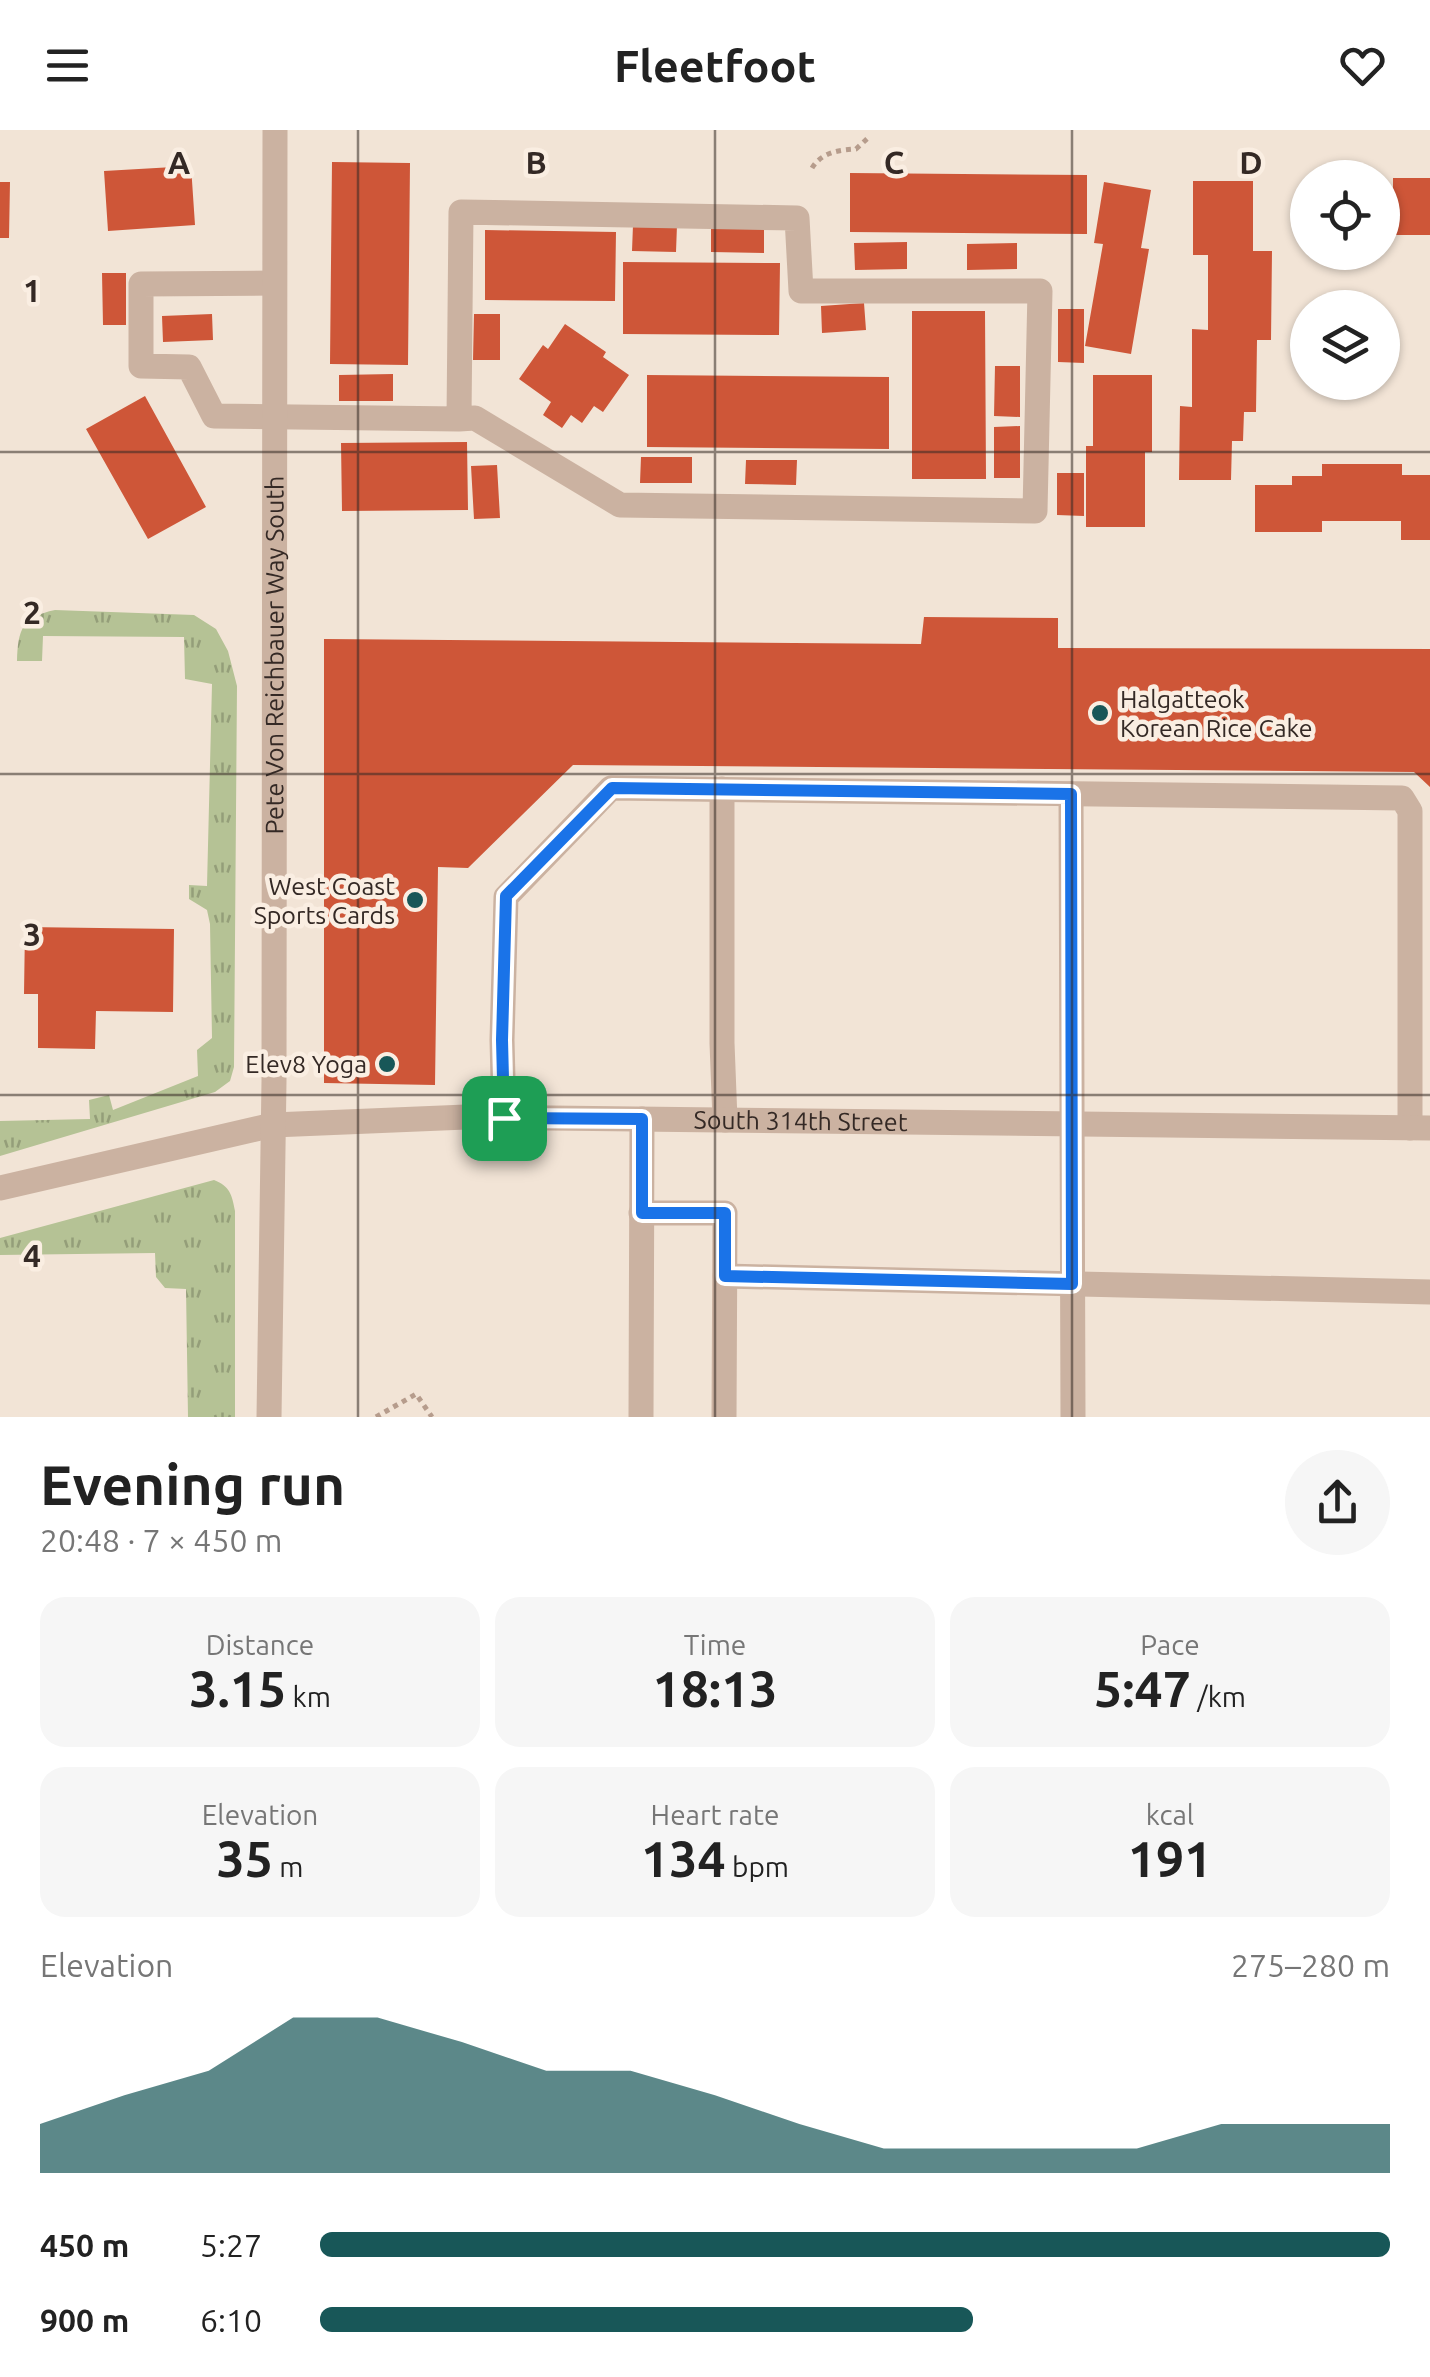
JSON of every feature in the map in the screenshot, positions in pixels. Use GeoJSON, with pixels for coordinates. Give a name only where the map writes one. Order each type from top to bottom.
{"type":"FeatureCollection","features":[{"type":"Feature","properties":{"kind":"street","name":"Pete Von Reichbauer Way South"},"geometry":{"type":"LineString","coordinates":[[269,1417],[275,130]]}},
{"type":"Feature","properties":{"kind":"street"},"geometry":{"type":"LineString","coordinates":[[273,283],[141,284],[141,366],[189,367],[214,416],[273,418],[459,418],[475,418],[620,505],[1034,511],[1040,291],[800,291],[797,218],[460,212],[459,418]]}},
{"type":"Feature","properties":{"kind":"street"},"geometry":{"type":"LineString","coordinates":[[504,1118],[506,896],[612,788],[722,789],[1402,798],[1410,811],[1420,1128]]}},
{"type":"Feature","properties":{"kind":"street"},"geometry":{"type":"LineString","coordinates":[[722,789],[725,1120]]}},
{"type":"Feature","properties":{"kind":"street"},"geometry":{"type":"LineString","coordinates":[[1071,794],[1073,1417]]}},
{"type":"Feature","properties":{"kind":"street","name":"South 314th Street"},"geometry":{"type":"LineString","coordinates":[[0,1188],[273,1124],[504,1118],[1420,1128]]}},
{"type":"Feature","properties":{"kind":"street"},"geometry":{"type":"LineString","coordinates":[[640,1417],[642,1119]]}},
{"type":"Feature","properties":{"kind":"street"},"geometry":{"type":"LineString","coordinates":[[642,1213],[725,1213],[724,1417]]}},
{"type":"Feature","properties":{"kind":"street"},"geometry":{"type":"LineString","coordinates":[[725,1276],[1430,1292]]}},
{"type":"Feature","properties":{"kind":"path"},"geometry":{"type":"LineString","coordinates":[[812,168],[816,160],[837,150],[856,150],[869,138]]}},
{"type":"Feature","properties":{"kind":"path"},"geometry":{"type":"LineString","coordinates":[[376,1417],[416,1394],[432,1417]]}},
{"type":"Feature","properties":{"kind":"green space"},"geometry":{"type":"Polygon","coordinates":[[[55,610],[194,615],[216,629],[228,651],[237,686],[234,1067],[230,1081],[215,1092],[0,1156],[0,1121],[90,1119],[89,1100],[109,1095],[113,1110],[198,1076],[197,1050],[212,1038],[210,924],[207,910],[189,899],[189,885],[207,886],[212,684],[185,679],[184,637],[43,636],[42,661],[17,661],[24,626],[35,616],[55,610]]]}},
{"type":"Feature","properties":{"kind":"green space"},"geometry":{"type":"Polygon","coordinates":[[[214,1180],[229,1192],[235,1211],[235,1417],[188,1417],[186,1289],[165,1288],[156,1277],[155,1253],[0,1255],[0,1238],[214,1180]]]}},
{"type":"Feature","properties":{"kind":"building"},"geometry":{"type":"Polygon","coordinates":[[[332,162],[410,163],[408,365],[330,364],[332,162]]]}},
{"type":"Feature","properties":{"kind":"building"},"geometry":{"type":"Polygon","coordinates":[[[191,166],[195,225],[108,231],[104,171],[191,166]]]}},
{"type":"Feature","properties":{"kind":"building"},"geometry":{"type":"Polygon","coordinates":[[[850,173],[1087,175],[1087,234],[850,232],[850,173]]]}},
{"type":"Feature","properties":{"kind":"building"},"geometry":{"type":"Polygon","coordinates":[[[1400,178],[1430,178],[1430,235],[1400,235],[1400,178]]]}},
{"type":"Feature","properties":{"kind":"building"},"geometry":{"type":"Polygon","coordinates":[[[1193,181],[1253,181],[1253,251],[1272,251],[1271,340],[1257,340],[1256,412],[1244,412],[1243,441],[1232,441],[1231,480],[1179,480],[1180,406],[1192,407],[1192,329],[1208,330],[1208,255],[1193,255],[1193,181]]]}},
{"type":"Feature","properties":{"kind":"building"},"geometry":{"type":"Polygon","coordinates":[[[0,182],[10,182],[9,238],[0,238],[0,182]]]}},
{"type":"Feature","properties":{"kind":"building"},"geometry":{"type":"Polygon","coordinates":[[[1104,182],[1151,190],[1141,248],[1149,249],[1131,354],[1085,346],[1103,244],[1094,243],[1104,182]]]}},
{"type":"Feature","properties":{"kind":"building"},"geometry":{"type":"Polygon","coordinates":[[[633,225],[677,225],[676,252],[632,251],[633,225]]]}},
{"type":"Feature","properties":{"kind":"building"},"geometry":{"type":"Polygon","coordinates":[[[711,226],[764,226],[764,253],[711,252],[711,226]]]}},
{"type":"Feature","properties":{"kind":"building"},"geometry":{"type":"Polygon","coordinates":[[[485,230],[616,232],[615,301],[485,300],[485,230]]]}},
{"type":"Feature","properties":{"kind":"building"},"geometry":{"type":"Polygon","coordinates":[[[907,242],[907,269],[855,270],[854,243],[907,242]]]}},
{"type":"Feature","properties":{"kind":"building"},"geometry":{"type":"Polygon","coordinates":[[[1017,243],[1017,269],[967,270],[967,244],[1017,243]]]}},
{"type":"Feature","properties":{"kind":"building"},"geometry":{"type":"Polygon","coordinates":[[[623,262],[780,263],[779,335],[623,334],[623,262]]]}},
{"type":"Feature","properties":{"kind":"building"},"geometry":{"type":"Polygon","coordinates":[[[102,273],[126,273],[126,325],[103,325],[102,273]]]}},
{"type":"Feature","properties":{"kind":"building"},"geometry":{"type":"Polygon","coordinates":[[[864,303],[866,330],[822,333],[821,306],[864,303]]]}},
{"type":"Feature","properties":{"kind":"building"},"geometry":{"type":"Polygon","coordinates":[[[1058,309],[1084,309],[1084,363],[1058,362],[1058,309]]]}},
{"type":"Feature","properties":{"kind":"building"},"geometry":{"type":"Polygon","coordinates":[[[912,311],[985,311],[986,479],[912,479],[912,311]]]}},
{"type":"Feature","properties":{"kind":"building"},"geometry":{"type":"Polygon","coordinates":[[[212,314],[213,340],[163,342],[162,316],[212,314]]]}},
{"type":"Feature","properties":{"kind":"building"},"geometry":{"type":"Polygon","coordinates":[[[474,314],[500,314],[500,360],[473,360],[474,314]]]}},
{"type":"Feature","properties":{"kind":"building"},"geometry":{"type":"Polygon","coordinates":[[[565,324],[606,352],[603,357],[629,375],[603,412],[594,406],[582,423],[571,415],[562,428],[543,415],[551,402],[519,379],[543,345],[548,349],[565,324]]]}},
{"type":"Feature","properties":{"kind":"building"},"geometry":{"type":"Polygon","coordinates":[[[995,366],[1020,366],[1020,417],[994,416],[995,366]]]}},
{"type":"Feature","properties":{"kind":"building"},"geometry":{"type":"Polygon","coordinates":[[[393,374],[393,401],[339,401],[339,375],[393,374]]]}},
{"type":"Feature","properties":{"kind":"building"},"geometry":{"type":"Polygon","coordinates":[[[647,375],[889,377],[889,449],[647,447],[647,375]]]}},
{"type":"Feature","properties":{"kind":"building"},"geometry":{"type":"Polygon","coordinates":[[[1093,375],[1152,375],[1152,452],[1145,452],[1145,527],[1086,527],[1086,446],[1093,446],[1093,375]]]}},
{"type":"Feature","properties":{"kind":"building"},"geometry":{"type":"Polygon","coordinates":[[[145,396],[206,507],[148,539],[86,429],[145,396]]]}},
{"type":"Feature","properties":{"kind":"building"},"geometry":{"type":"Polygon","coordinates":[[[1020,426],[1020,478],[994,478],[994,427],[1020,426]]]}},
{"type":"Feature","properties":{"kind":"building"},"geometry":{"type":"Polygon","coordinates":[[[467,442],[468,510],[342,511],[341,443],[467,442]]]}},
{"type":"Feature","properties":{"kind":"building"},"geometry":{"type":"Polygon","coordinates":[[[641,457],[692,457],[692,483],[640,483],[641,457]]]}},
{"type":"Feature","properties":{"kind":"building"},"geometry":{"type":"Polygon","coordinates":[[[746,460],[797,460],[796,485],[745,484],[746,460]]]}},
{"type":"Feature","properties":{"kind":"building"},"geometry":{"type":"Polygon","coordinates":[[[1322,464],[1402,464],[1402,475],[1430,475],[1430,540],[1401,540],[1401,521],[1322,521],[1322,532],[1255,532],[1255,485],[1292,485],[1292,476],[1322,476],[1322,464]]]}},
{"type":"Feature","properties":{"kind":"building"},"geometry":{"type":"Polygon","coordinates":[[[497,465],[500,518],[474,519],[471,466],[497,465]]]}},
{"type":"Feature","properties":{"kind":"building"},"geometry":{"type":"Polygon","coordinates":[[[1057,473],[1084,473],[1084,516],[1057,515],[1057,473]]]}},
{"type":"Feature","properties":{"kind":"building"},"geometry":{"type":"Polygon","coordinates":[[[924,617],[1058,618],[1058,648],[1430,649],[1430,787],[1414,772],[573,765],[468,868],[438,867],[435,1085],[324,1083],[324,639],[921,644],[924,617]]]}},
{"type":"Feature","properties":{"kind":"building"},"geometry":{"type":"Polygon","coordinates":[[[25,927],[174,929],[173,1012],[96,1011],[95,1049],[38,1048],[38,994],[24,994],[25,927]]]}},
{"type":"Feature","properties":{"kind":"place","name":"Halgatteok Korean Rice Cake"},"geometry":{"type":"Point","coordinates":[1100,713]}},
{"type":"Feature","properties":{"kind":"place","name":"West Coast Sports Cards"},"geometry":{"type":"Point","coordinates":[415,900]}},
{"type":"Feature","properties":{"kind":"place","name":"Elev8 Yoga"},"geometry":{"type":"Point","coordinates":[387,1064]}},
{"type":"Feature","properties":{"kind":"route"},"geometry":{"type":"LineString","coordinates":[[612,788],[1071,794],[1072,1284],[725,1276],[725,1213],[642,1213],[642,1119],[504,1118],[506,896],[612,788]]}}]}
